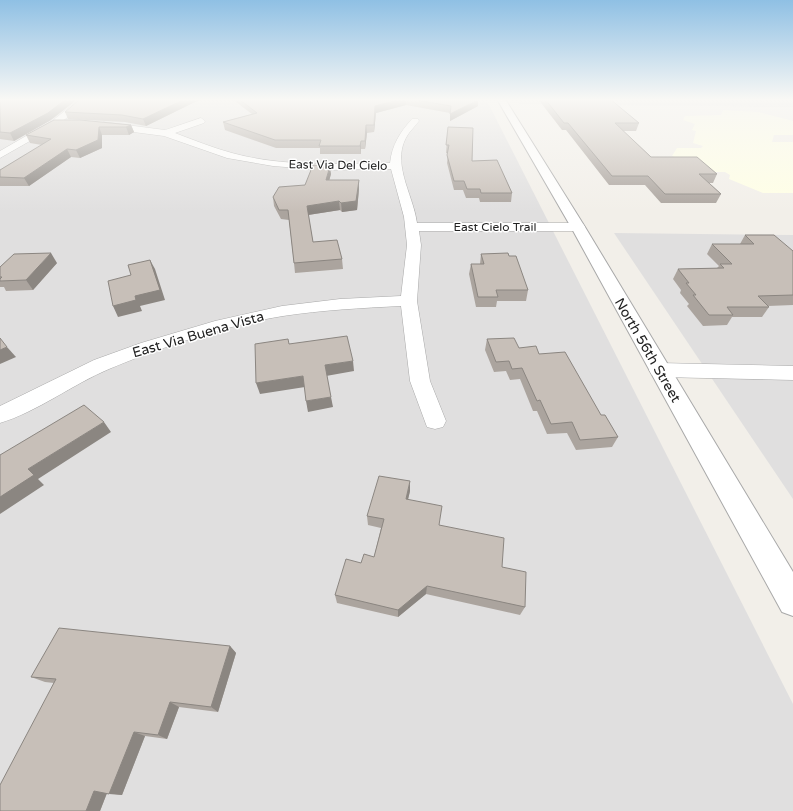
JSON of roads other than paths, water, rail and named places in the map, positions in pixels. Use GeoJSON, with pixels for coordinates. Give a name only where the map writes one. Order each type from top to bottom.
{"type":"FeatureCollection","features":[{"type":"Feature","properties":{"kind":"street"},"geometry":{"type":"LineString","coordinates":[[0,155],[31,137]]}},
{"type":"Feature","properties":{"kind":"street","name":"East Via Del Cielo"},"geometry":{"type":"LineString","coordinates":[[174,137],[214,151],[250,160],[300,166],[395,166],[396,151],[402,137]]}},
{"type":"Feature","properties":{"kind":"street","name":"North 56th Street"},"geometry":{"type":"LineString","coordinates":[[524,137],[578,227],[793,601]]}},
{"type":"Feature","properties":{"kind":"street"},"geometry":{"type":"LineString","coordinates":[[395,166],[412,227],[414,245],[409,301],[420,381],[435,421]]}},
{"type":"Feature","properties":{"kind":"street","name":"East Cielo Trail"},"geometry":{"type":"LineString","coordinates":[[412,227],[578,227]]}},
{"type":"Feature","properties":{"kind":"street","name":"East Via Buena Vista"},"geometry":{"type":"LineString","coordinates":[[0,415],[101,365],[148,347],[221,325],[282,311],[340,304],[409,301]]}},
{"type":"Feature","properties":{"kind":"street"},"geometry":{"type":"LineString","coordinates":[[659,370],[793,373]]}}]}
